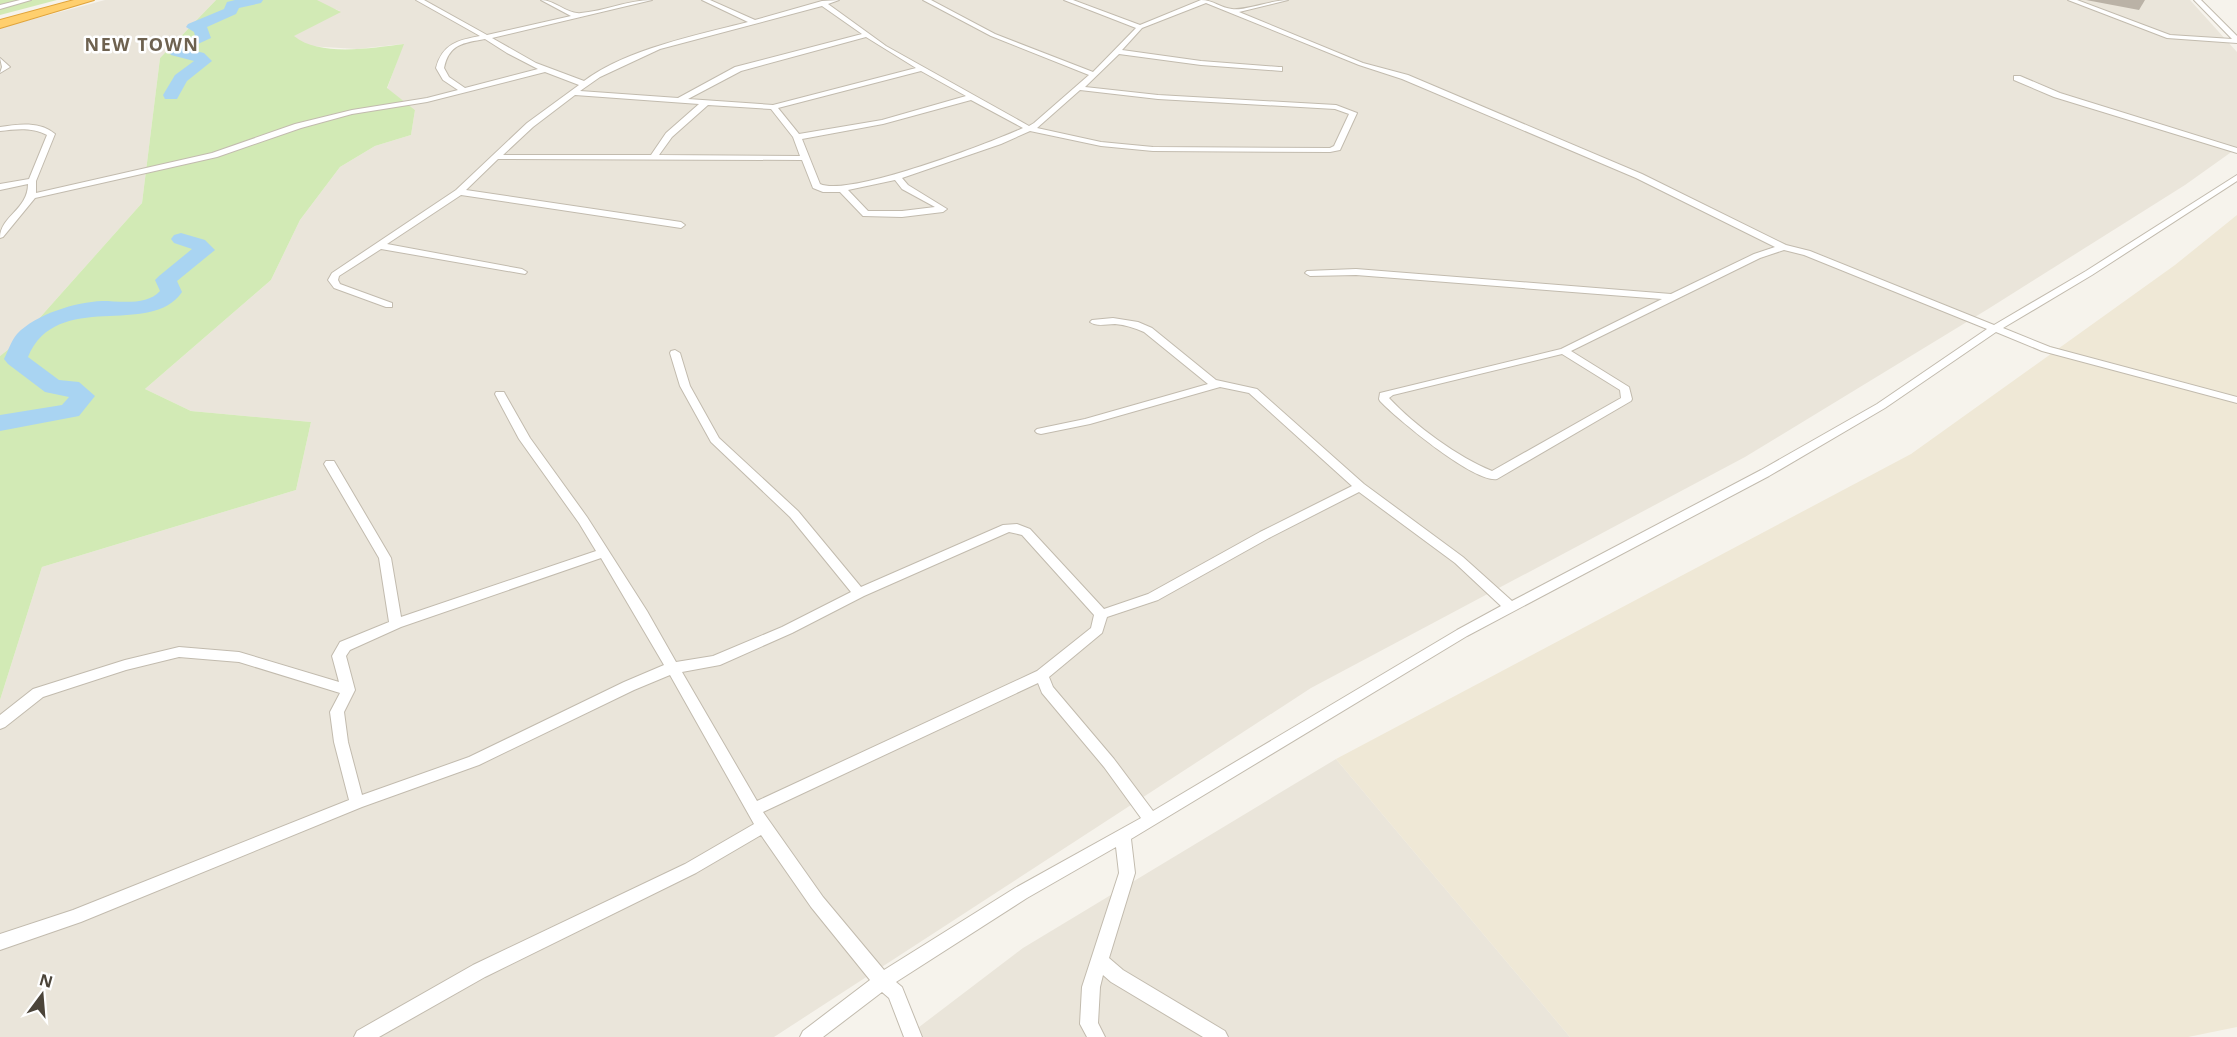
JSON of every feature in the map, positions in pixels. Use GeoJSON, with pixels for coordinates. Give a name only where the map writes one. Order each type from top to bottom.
{"type":"FeatureCollection","features":[{"type":"Feature","properties":{"kind":"highway"},"geometry":{"type":"LineString","coordinates":[[0,18],[66,0]]}},
{"type":"Feature","properties":{"kind":"highway"},"geometry":{"type":"LineString","coordinates":[[0,24],[88,0]]}},
{"type":"Feature","properties":{"kind":"street"},"geometry":{"type":"LineString","coordinates":[[0,7],[28,0]]}},
{"type":"Feature","properties":{"kind":"street"},"geometry":{"type":"LineString","coordinates":[[419,0],[543,70],[584,84]]}},
{"type":"Feature","properties":{"kind":"street"},"geometry":{"type":"LineString","coordinates":[[544,0],[577,16]]}},
{"type":"Feature","properties":{"kind":"street"},"geometry":{"type":"LineString","coordinates":[[464,91],[446,78],[440,69],[441,57],[450,46],[649,0]]}},
{"type":"Feature","properties":{"kind":"street"},"geometry":{"type":"LineString","coordinates":[[705,0],[755,22]]}},
{"type":"Feature","properties":{"kind":"street"},"geometry":{"type":"LineString","coordinates":[[389,305],[337,286],[333,280],[335,275],[459,192],[530,125],[584,84],[631,58],[836,0]]}},
{"type":"Feature","properties":{"kind":"street"},"geometry":{"type":"LineString","coordinates":[[926,0],[993,35],[1094,75]]}},
{"type":"Feature","properties":{"kind":"street"},"geometry":{"type":"LineString","coordinates":[[1067,0],[1140,27]]}},
{"type":"Feature","properties":{"kind":"street"},"geometry":{"type":"LineString","coordinates":[[773,107],[797,137],[804,158],[819,188],[842,189],[897,177],[957,157],[1040,123],[1118,52],[1140,27],[1205,0],[1361,64],[1405,77],[1639,176],[1783,247],[1807,253],[1994,329],[2046,349],[2106,367],[2237,400]]}},
{"type":"Feature","properties":{"kind":"street"},"geometry":{"type":"LineString","coordinates":[[1235,11],[1285,0]]}},
{"type":"Feature","properties":{"kind":"street"},"geometry":{"type":"LineString","coordinates":[[2070,0],[2169,37],[2197,41],[2237,40]]}},
{"type":"Feature","properties":{"kind":"street"},"geometry":{"type":"LineString","coordinates":[[2197,0],[2237,40]]}},
{"type":"Feature","properties":{"kind":"street"},"geometry":{"type":"LineString","coordinates":[[822,3],[867,35],[922,69],[1028,128],[1125,147],[1330,150],[1336,148],[1353,113],[1336,107],[1158,97],[1078,87]]}},
{"type":"Feature","properties":{"kind":"street"},"geometry":{"type":"LineString","coordinates":[[678,101],[732,71],[867,35]]}},
{"type":"Feature","properties":{"kind":"street"},"geometry":{"type":"LineString","coordinates":[[1118,52],[1201,63],[1279,69]]}},
{"type":"Feature","properties":{"kind":"street"},"geometry":{"type":"LineString","coordinates":[[0,60],[6,67],[0,71]]}},
{"type":"Feature","properties":{"kind":"street"},"geometry":{"type":"LineString","coordinates":[[574,93],[773,107],[922,69]]}},
{"type":"Feature","properties":{"kind":"street"},"geometry":{"type":"LineString","coordinates":[[0,234],[32,196],[214,155],[298,126],[352,112],[427,100],[543,70]]}},
{"type":"Feature","properties":{"kind":"street"},"geometry":{"type":"LineString","coordinates":[[2017,78],[2077,102],[2237,151]]}},
{"type":"Feature","properties":{"kind":"street"},"geometry":{"type":"LineString","coordinates":[[797,137],[883,122],[972,97]]}},
{"type":"Feature","properties":{"kind":"street"},"geometry":{"type":"LineString","coordinates":[[652,159],[669,135],[705,103]]}},
{"type":"Feature","properties":{"kind":"street"},"geometry":{"type":"LineString","coordinates":[[0,129],[34,128],[46,130],[51,134],[32,181],[32,196]]}},
{"type":"Feature","properties":{"kind":"street"},"geometry":{"type":"LineString","coordinates":[[495,157],[804,158]]}},
{"type":"Feature","properties":{"kind":"street"},"geometry":{"type":"LineString","coordinates":[[842,189],[866,214],[902,214],[943,209],[905,187],[897,177]]}},
{"type":"Feature","properties":{"kind":"street"},"geometry":{"type":"LineString","coordinates":[[809,1037],[882,981],[1021,893],[1151,820],[1510,607],[1765,473],[1881,406],[1994,329],[2089,273],[2237,177]]}},
{"type":"Feature","properties":{"kind":"street"},"geometry":{"type":"LineString","coordinates":[[0,187],[32,181]]}},
{"type":"Feature","properties":{"kind":"street"},"geometry":{"type":"LineString","coordinates":[[459,192],[681,225]]}},
{"type":"Feature","properties":{"kind":"street"},"geometry":{"type":"LineString","coordinates":[[381,246],[522,272]]}},
{"type":"Feature","properties":{"kind":"street"},"geometry":{"type":"LineString","coordinates":[[1564,351],[1625,389],[1627,399],[1493,476],[1463,461],[1405,419],[1384,399],[1384,395],[1389,393],[1564,351],[1671,297],[1766,252],[1783,247]]}},
{"type":"Feature","properties":{"kind":"street"},"geometry":{"type":"LineString","coordinates":[[1310,273],[1356,272],[1671,297]]}},
{"type":"Feature","properties":{"kind":"street"},"geometry":{"type":"LineString","coordinates":[[1095,322],[1123,322],[1148,330],[1198,372],[1218,384],[1253,390],[1360,486],[1459,560],[1510,607]]}},
{"type":"Feature","properties":{"kind":"street"},"geometry":{"type":"LineString","coordinates":[[675,353],[685,386],[715,440],[795,514],[859,593]]}},
{"type":"Feature","properties":{"kind":"street"},"geometry":{"type":"LineString","coordinates":[[1041,431],[1086,422],[1218,384]]}},
{"type":"Feature","properties":{"kind":"street"},"geometry":{"type":"LineString","coordinates":[[500,394],[529,445],[558,482],[642,614],[763,826],[818,902],[882,981],[896,993],[913,1037]]}},
{"type":"Feature","properties":{"kind":"street"},"geometry":{"type":"LineString","coordinates":[[330,464],[385,558],[396,624]]}},
{"type":"Feature","properties":{"kind":"street"},"geometry":{"type":"LineString","coordinates":[[1101,614],[1123,610],[1169,590],[1236,550],[1360,486]]}},
{"type":"Feature","properties":{"kind":"street"},"geometry":{"type":"LineString","coordinates":[[0,942],[75,917],[357,803],[474,761],[556,720],[672,668],[715,661],[787,630],[859,593],[1007,528],[1017,528],[1026,532],[1101,614]]}},
{"type":"Feature","properties":{"kind":"street"},"geometry":{"type":"LineString","coordinates":[[357,803],[341,742],[337,712],[348,690],[339,656],[343,649],[396,624],[603,553]]}},
{"type":"Feature","properties":{"kind":"street"},"geometry":{"type":"LineString","coordinates":[[754,810],[1042,675],[1097,630],[1101,614]]}},
{"type":"Feature","properties":{"kind":"street"},"geometry":{"type":"LineString","coordinates":[[0,723],[38,693],[124,665],[178,652],[239,657],[348,690]]}},
{"type":"Feature","properties":{"kind":"street"},"geometry":{"type":"LineString","coordinates":[[1042,675],[1047,689],[1109,762],[1151,820]]}},
{"type":"Feature","properties":{"kind":"street"},"geometry":{"type":"LineString","coordinates":[[363,1037],[436,992],[508,958],[581,919],[682,873],[763,826]]}},
{"type":"Feature","properties":{"kind":"street"},"geometry":{"type":"LineString","coordinates":[[1096,1037],[1089,1023],[1091,987],[1127,873],[1123,836]]}},
{"type":"Feature","properties":{"kind":"street"},"geometry":{"type":"LineString","coordinates":[[1099,960],[1117,976],[1219,1037]]}},
{"type":"Feature","properties":{"kind":"shaded area"},"geometry":{"type":"Polygon","coordinates":[[[105,0],[216,0],[160,58],[142,203],[19,341],[0,356],[0,28],[105,0]]]}},
{"type":"Feature","properties":{"kind":"shaded area"},"geometry":{"type":"Polygon","coordinates":[[[2190,0],[2237,52],[2237,148],[2185,185],[1988,309],[1745,457],[1311,688],[774,1037],[0,1037],[0,700],[42,567],[296,490],[311,422],[191,411],[145,389],[271,280],[300,220],[340,167],[375,146],[411,135],[415,110],[387,89],[403,44],[357,49],[307,46],[293,36],[340,11],[314,1],[2190,0]]]}},
{"type":"Feature","properties":{"kind":"shaded area"},"geometry":{"type":"Polygon","coordinates":[[[2237,215],[2237,1027],[2188,1037],[1570,1037],[1336,759],[1911,454],[2175,265],[2237,215]]]}},
{"type":"Feature","properties":{"kind":"shaded area"},"geometry":{"type":"Polygon","coordinates":[[[1336,759],[1570,1037],[906,1037],[1023,948],[1336,759]]]}},
{"type":"Feature","properties":{"kind":"green space"},"geometry":{"type":"Polygon","coordinates":[[[0,0],[57,0],[0,15],[0,0]]]}},
{"type":"Feature","properties":{"kind":"green space"},"geometry":{"type":"Polygon","coordinates":[[[216,0],[317,0],[341,12],[294,36],[305,43],[331,49],[404,44],[387,88],[415,110],[411,135],[375,146],[340,167],[300,220],[271,280],[145,389],[191,411],[311,422],[296,490],[42,567],[0,700],[0,356],[19,341],[142,203],[160,58],[216,0]]]}},
{"type":"Feature","properties":{"kind":"waterway"},"geometry":{"type":"LineString","coordinates":[[171,95],[181,78],[204,61],[198,56],[177,52],[182,46],[203,38],[201,29],[193,27],[231,11],[232,5],[256,0]]}},
{"type":"Feature","properties":{"kind":"waterway"},"geometry":{"type":"LineString","coordinates":[[0,423],[70,411],[83,396],[71,387],[53,387],[16,359],[24,340],[48,324],[81,311],[99,308],[146,307],[165,299],[171,292],[166,280],[205,250],[198,244],[181,239]]}},
{"type":"Feature","properties":{"kind":"district","name":"NEW TOWN"},"geometry":{"type":"Point","coordinates":[142,45]}}]}
